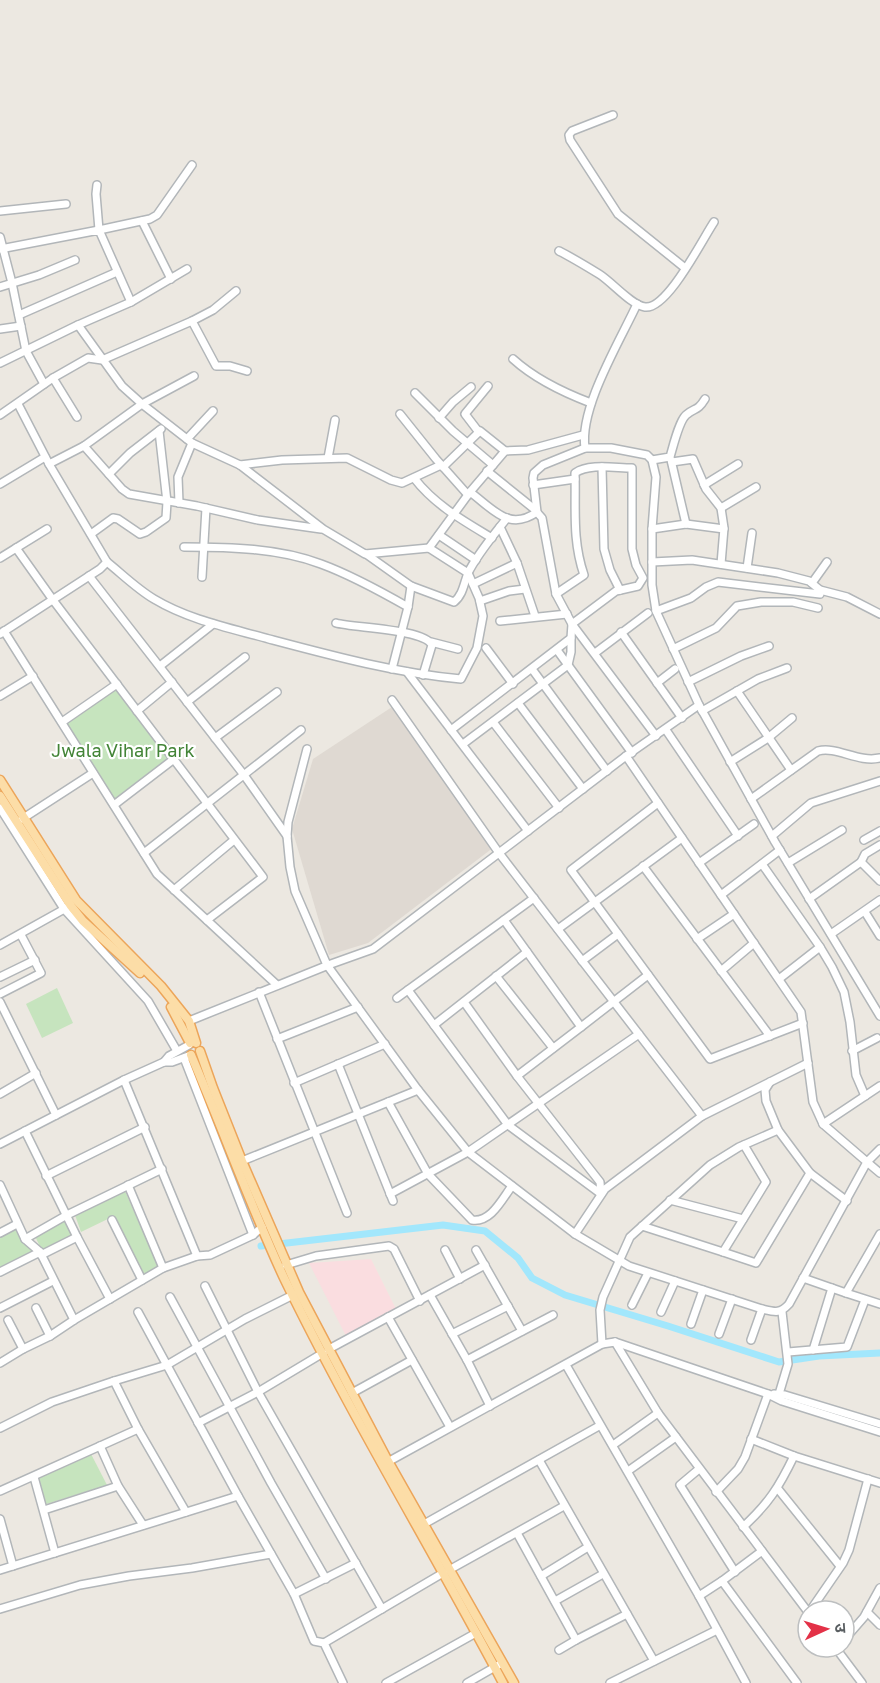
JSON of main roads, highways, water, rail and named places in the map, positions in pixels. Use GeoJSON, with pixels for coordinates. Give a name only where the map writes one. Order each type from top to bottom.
{"type":"FeatureCollection","features":[{"type":"Feature","properties":{"kind":"main road"},"geometry":{"type":"LineString","coordinates":[[0,780],[71,906],[83,921],[158,990],[176,1013],[213,1088],[266,1229]]}},
{"type":"Feature","properties":{"kind":"main road"},"geometry":{"type":"LineString","coordinates":[[0,796],[21,820]]}},
{"type":"Feature","properties":{"kind":"main road"},"geometry":{"type":"LineString","coordinates":[[71,906],[161,986],[189,1021],[197,1055],[188,1056],[214,1122],[326,1351],[385,1463],[498,1665],[502,1683]]}},
{"type":"Feature","properties":{"kind":"main road"},"geometry":{"type":"LineString","coordinates":[[283,1264],[293,1295],[352,1393],[385,1463],[424,1524],[476,1633],[498,1665],[514,1683]]}},
{"type":"Feature","properties":{"kind":"waterway"},"geometry":{"type":"LineString","coordinates":[[261,1246],[443,1225],[485,1231],[518,1258],[532,1278],[565,1295],[779,1362],[819,1356],[880,1353]]}},
{"type":"Feature","properties":{"kind":"park label","name":"Jwala Vihar Park"},"geometry":{"type":"Point","coordinates":[123,751]}}]}
